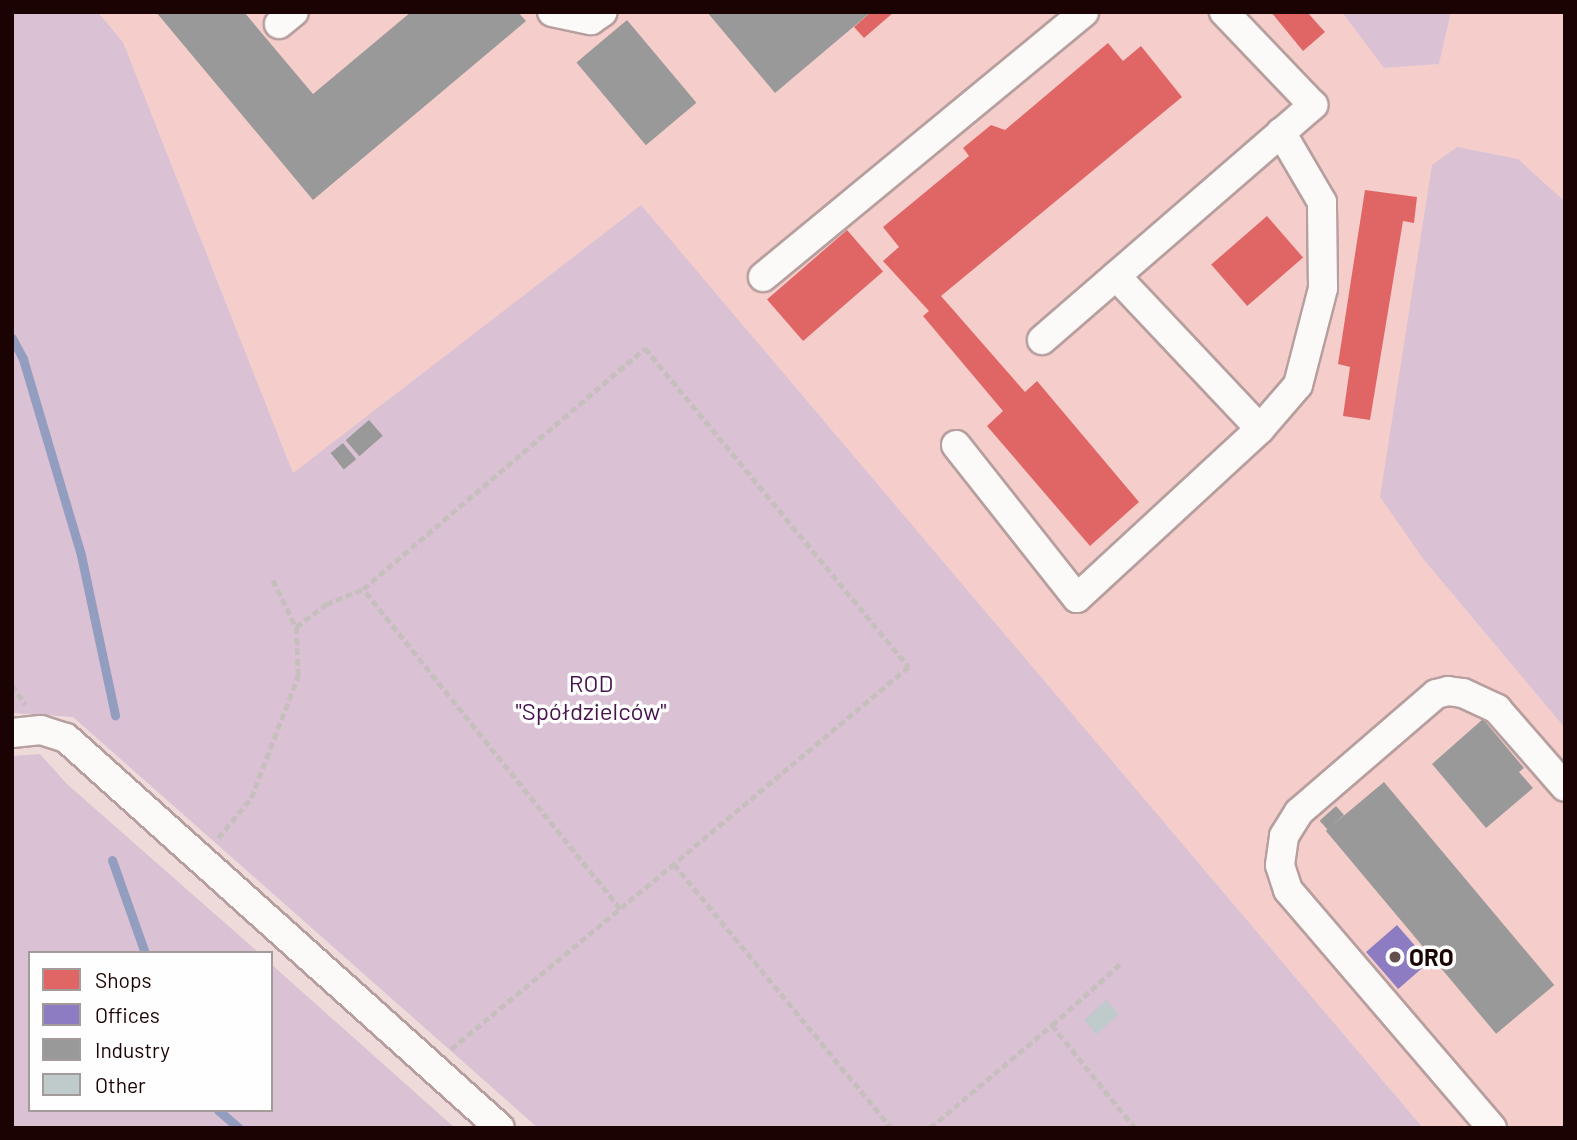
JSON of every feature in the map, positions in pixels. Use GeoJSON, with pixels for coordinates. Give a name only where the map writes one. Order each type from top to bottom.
{"type":"FeatureCollection","features":[{"type":"Feature","properties":{"kind":"street"},"geometry":{"type":"LineString","coordinates":[[552,12],[591,20],[603,12]]}},
{"type":"Feature","properties":{"kind":"street"},"geometry":{"type":"LineString","coordinates":[[763,277],[1084,12]]}},
{"type":"Feature","properties":{"kind":"street"},"geometry":{"type":"LineString","coordinates":[[1042,340],[1313,104],[1224,12]]}},
{"type":"Feature","properties":{"kind":"street"},"geometry":{"type":"LineString","coordinates":[[956,445],[1077,598],[1260,429],[1298,385],[1323,288],[1322,202],[1281,132]]}},
{"type":"Feature","properties":{"kind":"street"},"geometry":{"type":"LineString","coordinates":[[1116,276],[1260,429]]}},
{"type":"Feature","properties":{"kind":"street"},"geometry":{"type":"LineString","coordinates":[[1492,1128],[1288,890],[1280,865],[1284,836],[1299,812],[1436,694],[1448,691],[1463,693],[1497,709],[1565,787]]}},
{"type":"Feature","properties":{"kind":"street"},"geometry":{"type":"LineString","coordinates":[[12,733],[41,730],[66,738],[500,1128]]}},
{"type":"Feature","properties":{"kind":"path"},"geometry":{"type":"LineString","coordinates":[[296,627],[326,604],[363,589],[645,348],[909,667],[450,1050]]}},
{"type":"Feature","properties":{"kind":"path"},"geometry":{"type":"LineString","coordinates":[[216,841],[251,798],[298,676],[296,627],[273,580]]}},
{"type":"Feature","properties":{"kind":"path"},"geometry":{"type":"LineString","coordinates":[[363,589],[620,909]]}},
{"type":"Feature","properties":{"kind":"path"},"geometry":{"type":"LineString","coordinates":[[674,864],[892,1128]]}},
{"type":"Feature","properties":{"kind":"path"},"geometry":{"type":"LineString","coordinates":[[930,1128],[1120,964]]}},
{"type":"Feature","properties":{"kind":"path"},"geometry":{"type":"LineString","coordinates":[[1052,1024],[1135,1128]]}},
{"type":"Feature","properties":{"kind":"shaded area"},"geometry":{"type":"Polygon","coordinates":[[[99,12],[1342,12],[1385,68],[1439,64],[1451,12],[1565,12],[1565,526],[1424,560],[1565,728],[1565,1128],[1423,1128],[641,206],[293,473],[123,42],[99,12]]]}},
{"type":"Feature","properties":{"kind":"green space","name":"ROD \"Spółdzielców\""},"geometry":{"type":"Polygon","coordinates":[[[12,12],[98,12],[123,42],[293,473],[641,205],[1423,1128],[538,1128],[73,717],[12,713],[12,12]]]}},
{"type":"Feature","properties":{"kind":"green space"},"geometry":{"type":"Polygon","coordinates":[[[1342,12],[1451,12],[1439,64],[1384,68],[1342,12]]]}},
{"type":"Feature","properties":{"kind":"green space"},"geometry":{"type":"Polygon","coordinates":[[[1457,147],[1518,159],[1565,202],[1565,728],[1424,560],[1380,497],[1432,165],[1457,147]]]}},
{"type":"Feature","properties":{"kind":"green space"},"geometry":{"type":"Polygon","coordinates":[[[40,754],[67,784],[257,951],[28,951],[28,1112],[273,1112],[273,966],[455,1128],[12,1128],[12,756],[40,754]]]}},
{"type":"Feature","properties":{"kind":"building: Shops"},"geometry":{"type":"Polygon","coordinates":[[[871,12],[894,12],[864,38],[854,27],[871,12]]]}},
{"type":"Feature","properties":{"kind":"building: Shops"},"geometry":{"type":"Polygon","coordinates":[[[1271,12],[1307,12],[1325,32],[1303,51],[1271,12]]]}},
{"type":"Feature","properties":{"kind":"building: Shops"},"geometry":{"type":"Polygon","coordinates":[[[1108,43],[1123,61],[1141,46],[1182,97],[941,296],[1025,392],[1037,381],[1139,502],[1090,546],[987,426],[1003,411],[923,316],[929,311],[883,261],[899,247],[883,227],[969,156],[963,148],[991,125],[1005,130],[1108,43]]]}},
{"type":"Feature","properties":{"kind":"building: Shops"},"geometry":{"type":"Polygon","coordinates":[[[1365,190],[1417,197],[1414,223],[1403,221],[1370,420],[1343,416],[1350,367],[1338,364],[1365,190]]]}},
{"type":"Feature","properties":{"kind":"building: Shops"},"geometry":{"type":"Polygon","coordinates":[[[1267,216],[1303,258],[1247,306],[1211,265],[1267,216]]]}},
{"type":"Feature","properties":{"kind":"building: Shops"},"geometry":{"type":"Polygon","coordinates":[[[847,230],[883,272],[803,341],[767,300],[847,230]]]}},
{"type":"Feature","properties":{"kind":"building: Offices"},"geometry":{"type":"Polygon","coordinates":[[[1397,925],[1429,962],[1398,989],[1366,952],[1397,925]]]}},
{"type":"Feature","properties":{"kind":"building: Industry"},"geometry":{"type":"Polygon","coordinates":[[[156,12],[244,12],[313,94],[411,12],[518,12],[526,21],[313,200],[156,12]]]}},
{"type":"Feature","properties":{"kind":"building: Industry"},"geometry":{"type":"Polygon","coordinates":[[[707,12],[871,12],[775,93],[707,12]]]}},
{"type":"Feature","properties":{"kind":"building: Industry"},"geometry":{"type":"Polygon","coordinates":[[[627,20],[696,103],[646,145],[576,62],[627,20]]]}},
{"type":"Feature","properties":{"kind":"building: Industry"},"geometry":{"type":"Polygon","coordinates":[[[369,420],[383,436],[359,456],[346,440],[369,420]]]}},
{"type":"Feature","properties":{"kind":"building: Industry"},"geometry":{"type":"Polygon","coordinates":[[[343,443],[356,459],[344,469],[331,453],[343,443]]]}},
{"type":"Feature","properties":{"kind":"building: Industry"},"geometry":{"type":"Polygon","coordinates":[[[1483,719],[1524,768],[1519,772],[1533,788],[1486,828],[1432,764],[1483,719]]]}},
{"type":"Feature","properties":{"kind":"building: Industry"},"geometry":{"type":"Polygon","coordinates":[[[1384,782],[1554,985],[1496,1034],[1326,831],[1384,782]]]}},
{"type":"Feature","properties":{"kind":"building: Industry"},"geometry":{"type":"Polygon","coordinates":[[[1336,806],[1344,815],[1328,830],[1320,821],[1336,806]]]}},
{"type":"Feature","properties":{"kind":"building: Other"},"geometry":{"type":"Polygon","coordinates":[[[1106,1000],[1119,1014],[1097,1034],[1084,1020],[1106,1000]]]}},
{"type":"Feature","properties":{"kind":"waterway"},"geometry":{"type":"LineString","coordinates":[[12,338],[23,359],[81,555],[115,715]]}},
{"type":"Feature","properties":{"kind":"waterway"},"geometry":{"type":"LineString","coordinates":[[112,860],[144,951]]}},
{"type":"Feature","properties":{"kind":"waterway"},"geometry":{"type":"LineString","coordinates":[[220,1112],[239,1128]]}},
{"type":"Feature","properties":{"kind":"place","name":"ORO"},"geometry":{"type":"Point","coordinates":[1395,957]}}]}
